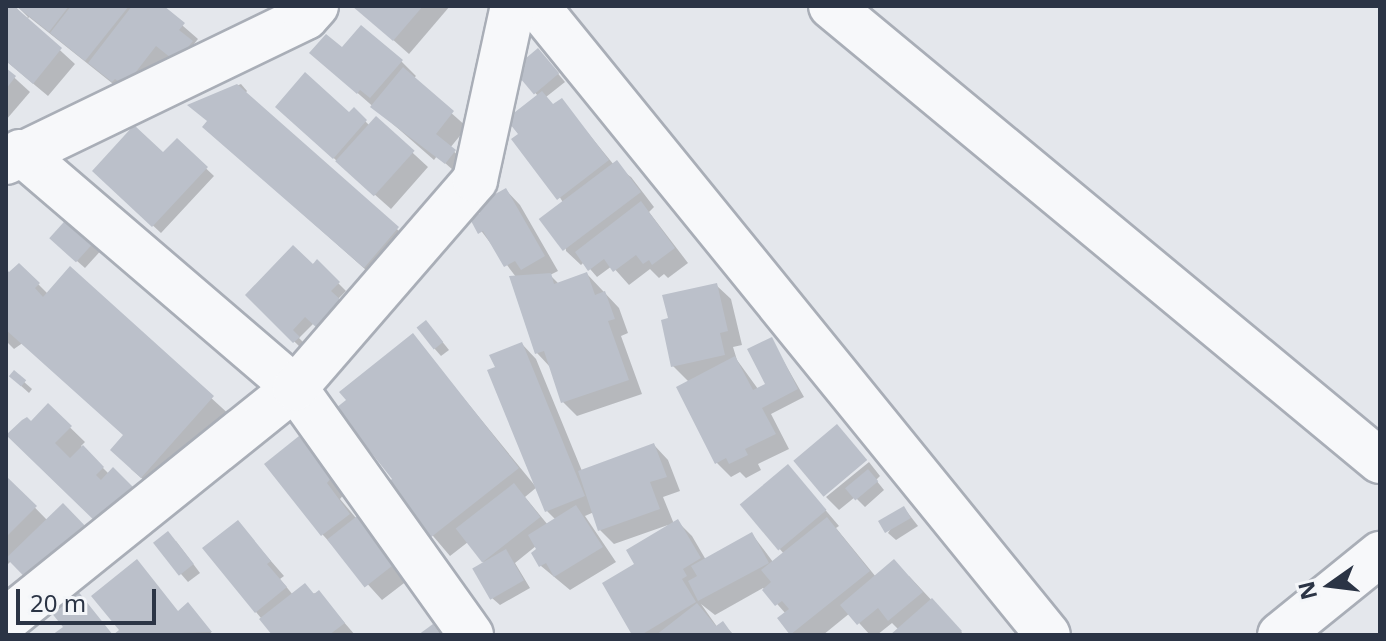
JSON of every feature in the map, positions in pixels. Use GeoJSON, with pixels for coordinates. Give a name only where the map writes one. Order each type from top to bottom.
{"type":"FeatureCollection","features":[{"type":"Feature","properties":{"kind":"street"},"geometry":{"type":"LineString","coordinates":[[18,615],[295,388],[475,180],[513,6]]}},
{"type":"Feature","properties":{"kind":"street"},"geometry":{"type":"LineString","coordinates":[[537,6],[1048,635]]}},
{"type":"Feature","properties":{"kind":"street"},"geometry":{"type":"LineString","coordinates":[[831,6],[1380,461]]}},
{"type":"Feature","properties":{"kind":"street"},"geometry":{"type":"LineString","coordinates":[[305,10],[13,157],[295,388],[471,635]]}},
{"type":"Feature","properties":{"kind":"street"},"geometry":{"type":"LineString","coordinates":[[1280,635],[1380,554]]}},
{"type":"Feature","properties":{"kind":"building"},"geometry":{"type":"Polygon","coordinates":[[[8,6],[14,6],[62,48],[33,84],[6,61],[8,6]]]}},
{"type":"Feature","properties":{"kind":"building"},"geometry":{"type":"Polygon","coordinates":[[[16,6],[69,6],[49,32],[16,6]]]}},
{"type":"Feature","properties":{"kind":"building"},"geometry":{"type":"Polygon","coordinates":[[[71,6],[129,6],[85,61],[50,33],[71,6]]]}},
{"type":"Feature","properties":{"kind":"building"},"geometry":{"type":"Polygon","coordinates":[[[132,6],[164,6],[185,23],[179,30],[193,41],[176,62],[156,46],[125,86],[115,79],[112,82],[88,63],[132,6]]]}},
{"type":"Feature","properties":{"kind":"building"},"geometry":{"type":"Polygon","coordinates":[[[352,6],[423,6],[393,41],[352,6]]]}},
{"type":"Feature","properties":{"kind":"building"},"geometry":{"type":"Polygon","coordinates":[[[361,25],[403,60],[370,98],[360,90],[357,94],[309,53],[326,34],[342,47],[361,25]]]}},
{"type":"Feature","properties":{"kind":"building"},"geometry":{"type":"Polygon","coordinates":[[[538,48],[559,73],[534,94],[513,69],[538,48]]]}},
{"type":"Feature","properties":{"kind":"building"},"geometry":{"type":"Polygon","coordinates":[[[403,67],[454,111],[436,134],[456,150],[445,164],[370,107],[403,67]]]}},
{"type":"Feature","properties":{"kind":"building"},"geometry":{"type":"Polygon","coordinates":[[[6,68],[16,76],[6,89],[6,68]]]}},
{"type":"Feature","properties":{"kind":"building"},"geometry":{"type":"Polygon","coordinates":[[[305,72],[349,112],[354,107],[367,120],[333,159],[275,107],[305,72]]]}},
{"type":"Feature","properties":{"kind":"building"},"geometry":{"type":"Polygon","coordinates":[[[237,84],[399,227],[364,268],[202,127],[207,121],[187,105],[237,84]]]}},
{"type":"Feature","properties":{"kind":"building"},"geometry":{"type":"Polygon","coordinates":[[[542,91],[553,104],[562,98],[609,160],[557,200],[511,139],[518,134],[506,119],[542,91]]]}},
{"type":"Feature","properties":{"kind":"building"},"geometry":{"type":"Polygon","coordinates":[[[376,116],[415,151],[374,196],[335,161],[376,116]]]}},
{"type":"Feature","properties":{"kind":"building"},"geometry":{"type":"Polygon","coordinates":[[[134,125],[163,152],[177,138],[208,167],[152,227],[92,171],[134,125]]]}},
{"type":"Feature","properties":{"kind":"building"},"geometry":{"type":"Polygon","coordinates":[[[617,160],[641,192],[563,251],[539,219],[617,160]]]}},
{"type":"Feature","properties":{"kind":"building"},"geometry":{"type":"Polygon","coordinates":[[[506,188],[545,256],[521,270],[515,261],[504,267],[483,231],[478,234],[470,219],[480,213],[474,206],[506,188]]]}},
{"type":"Feature","properties":{"kind":"building"},"geometry":{"type":"Polygon","coordinates":[[[641,201],[675,248],[652,265],[649,260],[643,264],[636,255],[613,272],[604,259],[588,271],[575,252],[641,201]]]}},
{"type":"Feature","properties":{"kind":"building"},"geometry":{"type":"Polygon","coordinates":[[[72,213],[99,237],[76,262],[49,238],[72,213]]]}},
{"type":"Feature","properties":{"kind":"building"},"geometry":{"type":"Polygon","coordinates":[[[293,245],[313,264],[317,259],[340,282],[331,291],[356,314],[331,341],[305,317],[293,330],[300,337],[293,343],[245,295],[293,245]]]}},
{"type":"Feature","properties":{"kind":"building"},"geometry":{"type":"Polygon","coordinates":[[[19,263],[40,283],[35,288],[43,297],[70,266],[214,396],[141,478],[110,450],[123,435],[6,330],[6,269],[9,272],[19,263]]]}},
{"type":"Feature","properties":{"kind":"building"},"geometry":{"type":"Polygon","coordinates":[[[587,272],[595,295],[605,291],[615,319],[608,321],[629,380],[561,403],[544,351],[535,354],[509,276],[551,273],[554,284],[587,272]]]}},
{"type":"Feature","properties":{"kind":"building"},"geometry":{"type":"Polygon","coordinates":[[[717,283],[728,331],[720,333],[725,355],[671,367],[661,320],[668,318],[662,295],[717,283]]]}},
{"type":"Feature","properties":{"kind":"building"},"geometry":{"type":"Polygon","coordinates":[[[426,320],[443,342],[434,349],[417,327],[426,320]]]}},
{"type":"Feature","properties":{"kind":"building"},"geometry":{"type":"Polygon","coordinates":[[[413,333],[519,468],[430,538],[386,484],[392,479],[336,408],[346,400],[339,392],[413,333]]]}},
{"type":"Feature","properties":{"kind":"building"},"geometry":{"type":"Polygon","coordinates":[[[772,337],[798,389],[762,408],[776,434],[745,449],[748,455],[729,464],[726,458],[715,464],[676,387],[735,356],[753,390],[765,384],[747,349],[772,337]]]}},
{"type":"Feature","properties":{"kind":"building"},"geometry":{"type":"Polygon","coordinates":[[[522,342],[585,496],[545,512],[487,370],[495,367],[489,355],[522,342]]]}},
{"type":"Feature","properties":{"kind":"building"},"geometry":{"type":"Polygon","coordinates":[[[14,370],[26,380],[21,386],[9,376],[14,370]]]}},
{"type":"Feature","properties":{"kind":"building"},"geometry":{"type":"Polygon","coordinates":[[[48,403],[72,426],[55,443],[70,458],[83,445],[104,467],[96,475],[101,480],[113,467],[137,491],[101,527],[6,435],[27,417],[31,421],[48,403]]]}},
{"type":"Feature","properties":{"kind":"building"},"geometry":{"type":"Polygon","coordinates":[[[837,424],[867,460],[824,497],[793,461],[837,424]]]}},
{"type":"Feature","properties":{"kind":"building"},"geometry":{"type":"Polygon","coordinates":[[[299,436],[332,477],[327,483],[350,514],[321,536],[264,464],[299,436]]]}},
{"type":"Feature","properties":{"kind":"building"},"geometry":{"type":"Polygon","coordinates":[[[654,443],[667,477],[650,482],[660,509],[598,531],[578,471],[654,443]]]}},
{"type":"Feature","properties":{"kind":"building"},"geometry":{"type":"Polygon","coordinates":[[[788,464],[827,510],[778,550],[740,504],[788,464]]]}},
{"type":"Feature","properties":{"kind":"building"},"geometry":{"type":"Polygon","coordinates":[[[868,469],[878,481],[855,501],[845,488],[868,469]]]}},
{"type":"Feature","properties":{"kind":"building"},"geometry":{"type":"Polygon","coordinates":[[[6,476],[37,506],[6,537],[6,476]]]}},
{"type":"Feature","properties":{"kind":"building"},"geometry":{"type":"Polygon","coordinates":[[[514,483],[540,517],[482,562],[456,529],[514,483]]]}},
{"type":"Feature","properties":{"kind":"building"},"geometry":{"type":"Polygon","coordinates":[[[63,503],[86,527],[29,582],[6,558],[63,503]]]}},
{"type":"Feature","properties":{"kind":"building"},"geometry":{"type":"Polygon","coordinates":[[[576,505],[603,547],[554,577],[546,563],[539,567],[531,553],[536,549],[528,535],[576,505]]]}},
{"type":"Feature","properties":{"kind":"building"},"geometry":{"type":"Polygon","coordinates":[[[904,506],[911,518],[885,533],[878,521],[904,506]]]}},
{"type":"Feature","properties":{"kind":"building"},"geometry":{"type":"Polygon","coordinates":[[[357,516],[395,564],[365,587],[327,539],[357,516]]]}},
{"type":"Feature","properties":{"kind":"building"},"geometry":{"type":"Polygon","coordinates":[[[827,517],[870,571],[790,635],[777,618],[789,609],[782,601],[775,606],[762,590],[771,582],[761,570],[827,517]]]}},
{"type":"Feature","properties":{"kind":"building"},"geometry":{"type":"Polygon","coordinates":[[[678,519],[701,558],[683,569],[687,576],[682,579],[696,602],[641,635],[632,635],[602,583],[634,564],[626,550],[678,519]]]}},
{"type":"Feature","properties":{"kind":"building"},"geometry":{"type":"Polygon","coordinates":[[[238,520],[271,561],[267,564],[287,587],[255,613],[202,548],[238,520]]]}},
{"type":"Feature","properties":{"kind":"building"},"geometry":{"type":"Polygon","coordinates":[[[168,531],[194,564],[179,576],[153,543],[168,531]]]}},
{"type":"Feature","properties":{"kind":"building"},"geometry":{"type":"Polygon","coordinates":[[[752,532],[769,563],[698,601],[688,581],[697,576],[691,566],[752,532]]]}},
{"type":"Feature","properties":{"kind":"building"},"geometry":{"type":"Polygon","coordinates":[[[506,549],[524,580],[490,600],[472,568],[506,549]]]}},
{"type":"Feature","properties":{"kind":"building"},"geometry":{"type":"Polygon","coordinates":[[[137,559],[178,611],[188,602],[212,632],[113,635],[119,630],[91,596],[137,559]]]}},
{"type":"Feature","properties":{"kind":"building"},"geometry":{"type":"Polygon","coordinates":[[[894,559],[923,592],[888,621],[878,608],[857,625],[840,605],[894,559]]]}},
{"type":"Feature","properties":{"kind":"building"},"geometry":{"type":"Polygon","coordinates":[[[305,583],[314,594],[319,590],[345,623],[329,635],[272,635],[259,619],[305,583]]]}},
{"type":"Feature","properties":{"kind":"building"},"geometry":{"type":"Polygon","coordinates":[[[77,590],[113,635],[52,635],[63,627],[50,611],[77,590]]]}},
{"type":"Feature","properties":{"kind":"building"},"geometry":{"type":"Polygon","coordinates":[[[932,598],[962,631],[958,635],[890,635],[932,598]]]}},
{"type":"Feature","properties":{"kind":"building"},"geometry":{"type":"Polygon","coordinates":[[[697,603],[716,626],[723,621],[733,635],[656,635],[697,603]]]}},
{"type":"Feature","properties":{"kind":"building"},"geometry":{"type":"Polygon","coordinates":[[[433,624],[441,635],[418,635],[433,624]]]}}]}
